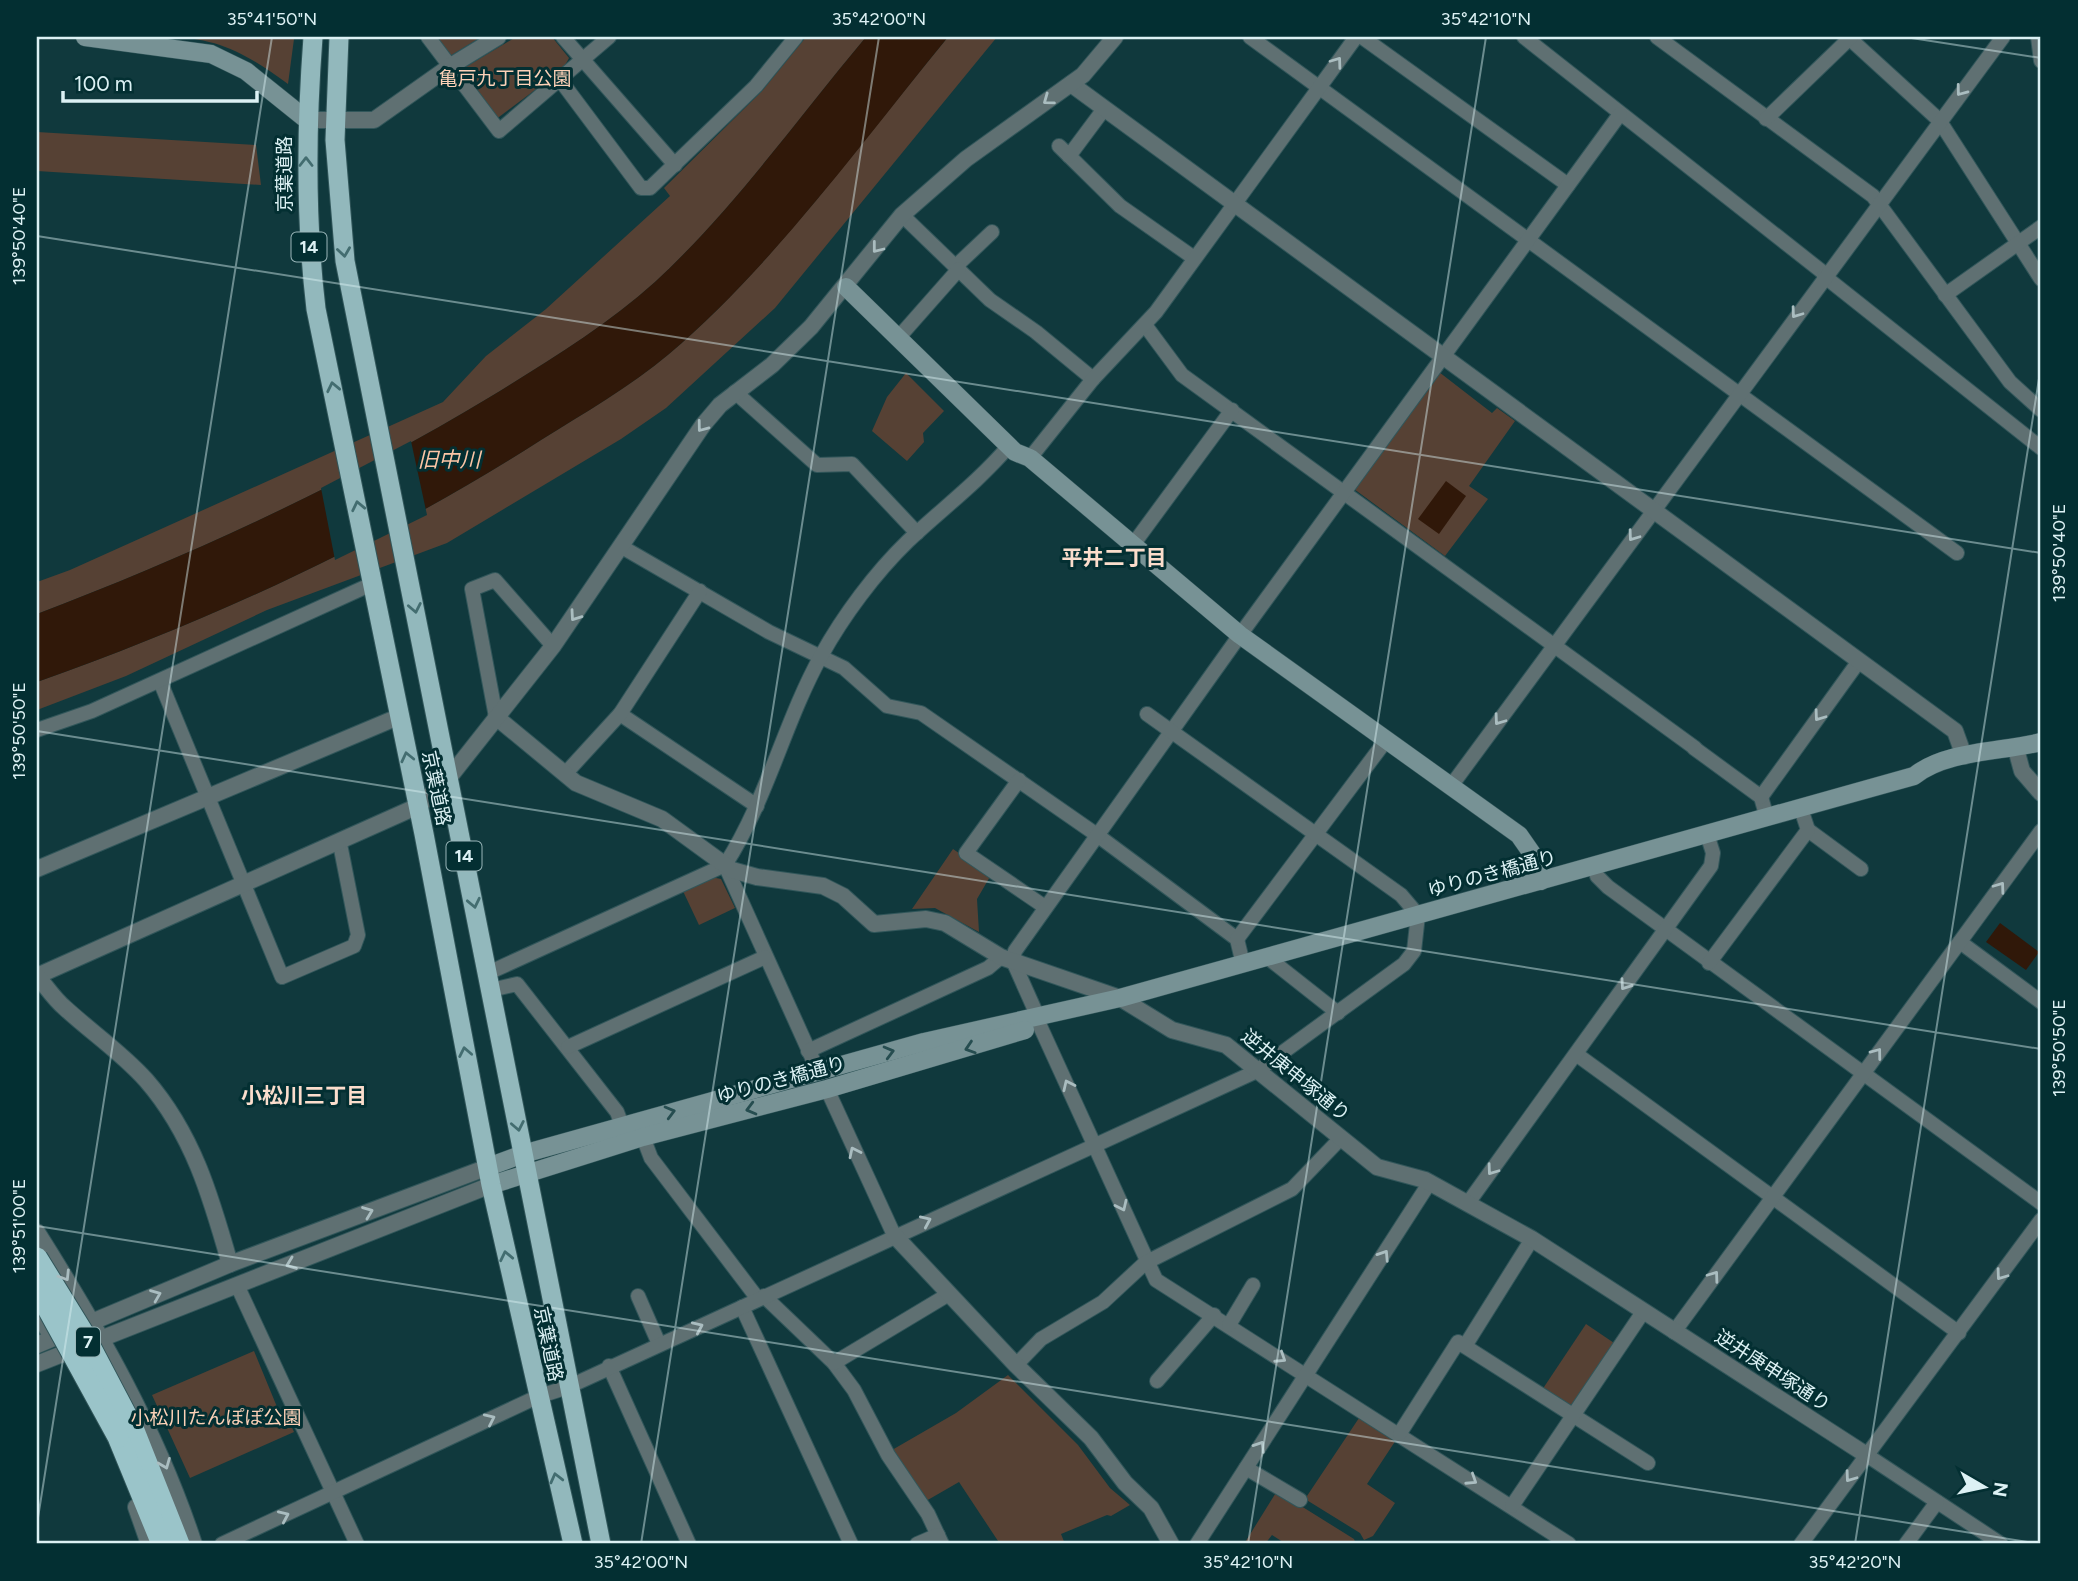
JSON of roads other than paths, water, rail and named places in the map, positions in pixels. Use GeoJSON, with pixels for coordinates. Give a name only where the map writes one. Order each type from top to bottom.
{"type":"FeatureCollection","features":[{"type":"Feature","properties":{"kind":"highway","name":"京葉道路"},"geometry":{"type":"LineString","coordinates":[[313,37],[307,120],[307,226],[313,277],[489,1176],[537,1397],[573,1544]]}},
{"type":"Feature","properties":{"kind":"highway","name":"京葉道路"},"geometry":{"type":"LineString","coordinates":[[338,37],[334,120],[345,261],[601,1543]]}},
{"type":"Feature","properties":{"kind":"highway","name":"7"},"geometry":{"type":"LineString","coordinates":[[37,1258],[82,1331],[134,1428],[179,1544]]}},
{"type":"Feature","properties":{"kind":"highway","name":"7"},"geometry":{"type":"LineString","coordinates":[[37,1289],[118,1437],[162,1544]]}},
{"type":"Feature","properties":{"kind":"main road"},"geometry":{"type":"LineString","coordinates":[[85,37],[211,54],[246,71],[307,120]]}},
{"type":"Feature","properties":{"kind":"main road"},"geometry":{"type":"LineString","coordinates":[[327,37],[338,37]]}},
{"type":"Feature","properties":{"kind":"main road"},"geometry":{"type":"LineString","coordinates":[[846,287],[1009,446],[1030,458],[1132,547],[1240,635],[1525,841],[1535,858],[1541,881]]}},
{"type":"Feature","properties":{"kind":"main road"},"geometry":{"type":"LineString","coordinates":[[1914,776],[1927,779],[1984,763],[2012,750],[2041,742]]}},
{"type":"Feature","properties":{"kind":"main road"},"geometry":{"type":"LineString","coordinates":[[1914,776],[1925,767],[1964,756],[1992,749],[2012,750]]}},
{"type":"Feature","properties":{"kind":"main road","name":"ゆりのき橋通り"},"geometry":{"type":"LineString","coordinates":[[525,1163],[643,1137],[827,1089],[1039,1021],[1914,776]]}},
{"type":"Feature","properties":{"kind":"main road","name":"ゆりのき橋通り"},"geometry":{"type":"LineString","coordinates":[[489,1176],[621,1125],[924,1042],[1039,1021]]}},
{"type":"Feature","properties":{"kind":"street"},"geometry":{"type":"LineString","coordinates":[[428,37],[499,131],[609,37]]}},
{"type":"Feature","properties":{"kind":"street"},"geometry":{"type":"LineString","coordinates":[[307,120],[365,122],[383,116],[449,67],[498,37]]}},
{"type":"Feature","properties":{"kind":"street"},"geometry":{"type":"LineString","coordinates":[[563,37],[675,165]]}},
{"type":"Feature","properties":{"kind":"street"},"geometry":{"type":"LineString","coordinates":[[561,80],[641,188],[650,188],[756,86],[796,37]]}},
{"type":"Feature","properties":{"kind":"street"},"geometry":{"type":"LineString","coordinates":[[230,1264],[208,1188],[190,1143],[169,1108],[144,1078],[63,1007],[37,976],[340,844],[418,806],[449,779],[553,646],[702,425],[736,392],[772,365],[846,287],[902,215],[967,159],[1071,84],[1097,62],[1115,37]]}},
{"type":"Feature","properties":{"kind":"street"},"geometry":{"type":"LineString","coordinates":[[1250,37],[1957,553]]}},
{"type":"Feature","properties":{"kind":"street"},"geometry":{"type":"LineString","coordinates":[[1030,458],[1093,379],[1145,325],[1356,37]]}},
{"type":"Feature","properties":{"kind":"street"},"geometry":{"type":"LineString","coordinates":[[1362,37],[1568,185]]}},
{"type":"Feature","properties":{"kind":"street"},"geometry":{"type":"LineString","coordinates":[[1524,37],[2041,448]]}},
{"type":"Feature","properties":{"kind":"street"},"geometry":{"type":"LineString","coordinates":[[1657,37],[1879,202],[2010,382],[2041,410]]}},
{"type":"Feature","properties":{"kind":"street"},"geometry":{"type":"LineString","coordinates":[[1766,118],[1849,37],[1939,120],[2041,279]]}},
{"type":"Feature","properties":{"kind":"street"},"geometry":{"type":"LineString","coordinates":[[1451,786],[1651,510],[2001,37]]}},
{"type":"Feature","properties":{"kind":"street"},"geometry":{"type":"LineString","coordinates":[[2038,37],[2041,61]]}},
{"type":"Feature","properties":{"kind":"street"},"geometry":{"type":"LineString","coordinates":[[1071,84],[1955,731],[1964,756]]}},
{"type":"Feature","properties":{"kind":"street"},"geometry":{"type":"LineString","coordinates":[[1104,109],[1064,151],[1120,206],[1194,258]]}},
{"type":"Feature","properties":{"kind":"street"},"geometry":{"type":"LineString","coordinates":[[808,1051],[1007,959],[1015,951],[1240,635],[1620,114]]}},
{"type":"Feature","properties":{"kind":"street"},"geometry":{"type":"LineString","coordinates":[[902,215],[990,300],[1036,332],[1093,379]]}},
{"type":"Feature","properties":{"kind":"street"},"geometry":{"type":"LineString","coordinates":[[1945,295],[2041,227]]}},
{"type":"Feature","properties":{"kind":"street"},"geometry":{"type":"LineString","coordinates":[[899,337],[957,267],[992,232]]}},
{"type":"Feature","properties":{"kind":"street"},"geometry":{"type":"LineString","coordinates":[[1145,325],[1182,375],[1761,797],[1767,818]]}},
{"type":"Feature","properties":{"kind":"street"},"geometry":{"type":"LineString","coordinates":[[736,392],[817,465],[852,464],[918,533]]}},
{"type":"Feature","properties":{"kind":"street"},"geometry":{"type":"LineString","coordinates":[[1132,547],[1232,410]]}},
{"type":"Feature","properties":{"kind":"street"},"geometry":{"type":"LineString","coordinates":[[490,981],[725,865],[757,806],[821,657],[863,593],[918,533],[981,479],[1009,446]]}},
{"type":"Feature","properties":{"kind":"street"},"geometry":{"type":"LineString","coordinates":[[622,547],[769,632],[844,668],[887,706],[921,713],[1097,835],[1237,939],[1243,964]]}},
{"type":"Feature","properties":{"kind":"street"},"geometry":{"type":"LineString","coordinates":[[496,717],[472,589],[495,580],[553,646]]}},
{"type":"Feature","properties":{"kind":"street"},"geometry":{"type":"LineString","coordinates":[[37,730],[92,711],[374,583]]}},
{"type":"Feature","properties":{"kind":"street"},"geometry":{"type":"LineString","coordinates":[[565,774],[620,713],[699,591]]}},
{"type":"Feature","properties":{"kind":"street"},"geometry":{"type":"LineString","coordinates":[[1761,797],[1859,661]]}},
{"type":"Feature","properties":{"kind":"street"},"geometry":{"type":"LineString","coordinates":[[160,681],[282,977],[354,946],[358,935],[340,844]]}},
{"type":"Feature","properties":{"kind":"street"},"geometry":{"type":"LineString","coordinates":[[620,713],[757,806]]}},
{"type":"Feature","properties":{"kind":"street"},"geometry":{"type":"LineString","coordinates":[[222,1544],[537,1397],[568,1387],[1257,1072],[1404,964],[1414,951],[1418,915],[1401,895],[1147,714]]}},
{"type":"Feature","properties":{"kind":"street"},"geometry":{"type":"LineString","coordinates":[[37,869],[398,717]]}},
{"type":"Feature","properties":{"kind":"street","name":"逆井庚申塚通り"},"geometry":{"type":"LineString","coordinates":[[496,717],[565,774],[588,789],[662,818],[725,865],[744,874],[806,882],[835,891],[874,924],[926,919],[945,923],[1007,959],[1119,998],[1172,1030],[1226,1045],[1377,1167],[1430,1182],[1532,1239],[2001,1544]]}},
{"type":"Feature","properties":{"kind":"street"},"geometry":{"type":"LineString","coordinates":[[1237,939],[1387,739]]}},
{"type":"Feature","properties":{"kind":"street"},"geometry":{"type":"LineString","coordinates":[[2012,750],[2026,778],[2041,793]]}},
{"type":"Feature","properties":{"kind":"street"},"geometry":{"type":"LineString","coordinates":[[1019,780],[967,853],[1045,907]]}},
{"type":"Feature","properties":{"kind":"street"},"geometry":{"type":"LineString","coordinates":[[1801,808],[1808,830],[1861,869]]}},
{"type":"Feature","properties":{"kind":"street"},"geometry":{"type":"LineString","coordinates":[[1709,963],[1808,830]]}},
{"type":"Feature","properties":{"kind":"street"},"geometry":{"type":"LineString","coordinates":[[1674,1332],[2041,831]]}},
{"type":"Feature","properties":{"kind":"street"},"geometry":{"type":"LineString","coordinates":[[1468,1203],[1713,861],[1707,834]]}},
{"type":"Feature","properties":{"kind":"street"},"geometry":{"type":"LineString","coordinates":[[725,865],[818,1071]]}},
{"type":"Feature","properties":{"kind":"street"},"geometry":{"type":"LineString","coordinates":[[1594,865],[1597,876],[1608,887],[2041,1203]]}},
{"type":"Feature","properties":{"kind":"street"},"geometry":{"type":"LineString","coordinates":[[1960,942],[2041,1002]]}},
{"type":"Feature","properties":{"kind":"street"},"geometry":{"type":"LineString","coordinates":[[568,1047],[765,957]]}},
{"type":"Feature","properties":{"kind":"street"},"geometry":{"type":"LineString","coordinates":[[1267,957],[1338,1013]]}},
{"type":"Feature","properties":{"kind":"street"},"geometry":{"type":"LineString","coordinates":[[1007,959],[1039,1021],[1157,1280],[1400,1433],[1569,1544]]}},
{"type":"Feature","properties":{"kind":"street"},"geometry":{"type":"LineString","coordinates":[[490,981],[517,984],[617,1112],[621,1125]]}},
{"type":"Feature","properties":{"kind":"street"},"geometry":{"type":"LineString","coordinates":[[1576,1054],[1959,1333]]}},
{"type":"Feature","properties":{"kind":"street"},"geometry":{"type":"LineString","coordinates":[[827,1089],[894,1236],[1016,1365],[1091,1438],[1125,1483],[1150,1508],[1171,1544]]}},
{"type":"Feature","properties":{"kind":"street"},"geometry":{"type":"LineString","coordinates":[[643,1137],[652,1158],[761,1298],[834,1363],[854,1390],[888,1455],[903,1473],[940,1540],[917,1544]]}},
{"type":"Feature","properties":{"kind":"street"},"geometry":{"type":"LineString","coordinates":[[1016,1365],[1041,1339],[1103,1301],[1148,1261],[1292,1189],[1341,1138]]}},
{"type":"Feature","properties":{"kind":"street"},"geometry":{"type":"LineString","coordinates":[[37,1345],[230,1264],[489,1176]]}},
{"type":"Feature","properties":{"kind":"street"},"geometry":{"type":"LineString","coordinates":[[37,1364],[237,1284],[489,1176]]}},
{"type":"Feature","properties":{"kind":"street"},"geometry":{"type":"LineString","coordinates":[[1197,1544],[1430,1182]]}},
{"type":"Feature","properties":{"kind":"street"},"geometry":{"type":"LineString","coordinates":[[1801,1544],[2041,1220]]}},
{"type":"Feature","properties":{"kind":"street"},"geometry":{"type":"LineString","coordinates":[[37,1232],[93,1321],[152,1432],[194,1544]]}},
{"type":"Feature","properties":{"kind":"street"},"geometry":{"type":"LineString","coordinates":[[1465,1346],[1532,1239]]}},
{"type":"Feature","properties":{"kind":"street"},"geometry":{"type":"LineString","coordinates":[[237,1284],[357,1544]]}},
{"type":"Feature","properties":{"kind":"street"},"geometry":{"type":"LineString","coordinates":[[1229,1325],[1253,1284]]}},
{"type":"Feature","properties":{"kind":"street"},"geometry":{"type":"LineString","coordinates":[[834,1363],[949,1294]]}},
{"type":"Feature","properties":{"kind":"street"},"geometry":{"type":"LineString","coordinates":[[638,1296],[659,1344]]}},
{"type":"Feature","properties":{"kind":"street"},"geometry":{"type":"LineString","coordinates":[[742,1307],[851,1544]]}},
{"type":"Feature","properties":{"kind":"street"},"geometry":{"type":"LineString","coordinates":[[37,1311],[97,1416],[132,1494],[149,1544]]}},
{"type":"Feature","properties":{"kind":"street"},"geometry":{"type":"LineString","coordinates":[[1512,1506],[1643,1312]]}},
{"type":"Feature","properties":{"kind":"street"},"geometry":{"type":"LineString","coordinates":[[1157,1381],[1214,1315]]}},
{"type":"Feature","properties":{"kind":"street"},"geometry":{"type":"LineString","coordinates":[[1400,1433],[1458,1342],[1648,1462]]}},
{"type":"Feature","properties":{"kind":"street"},"geometry":{"type":"LineString","coordinates":[[609,1366],[689,1544]]}},
{"type":"Feature","properties":{"kind":"street"},"geometry":{"type":"LineString","coordinates":[[1246,1468],[1300,1500]]}},
{"type":"Feature","properties":{"kind":"street"},"geometry":{"type":"LineString","coordinates":[[1906,1544],[1937,1503]]}},
{"type":"Feature","properties":{"kind":"water","name":"旧中川"},"geometry":{"type":"Polygon","coordinates":[[[866,37],[948,37],[815,202],[744,283],[707,320],[639,378],[481,477],[359,545],[232,605],[37,682],[37,614],[211,542],[381,459],[490,397],[616,314],[655,282],[712,224],[866,37]]]}},
{"type":"Feature","properties":{"kind":"water"},"geometry":{"type":"Polygon","coordinates":[[[1446,481],[1466,496],[1439,534],[1418,519],[1446,481]]]}},
{"type":"Feature","properties":{"kind":"water"},"geometry":{"type":"Polygon","coordinates":[[[2000,923],[2039,952],[2026,970],[1986,942],[2000,923]]]}},
{"type":"Feature","properties":{"kind":"district","name":"平井二丁目"},"geometry":{"type":"Point","coordinates":[1114,558]}},
{"type":"Feature","properties":{"kind":"district","name":"小松川三丁目"},"geometry":{"type":"Point","coordinates":[304,1096]}},
{"type":"Feature","properties":{"kind":"park label","name":"亀戸九丁目公園"},"geometry":{"type":"Point","coordinates":[505,78]}},
{"type":"Feature","properties":{"kind":"park label","name":"小松川たんぽぽ公園"},"geometry":{"type":"Point","coordinates":[216,1417]}}]}
